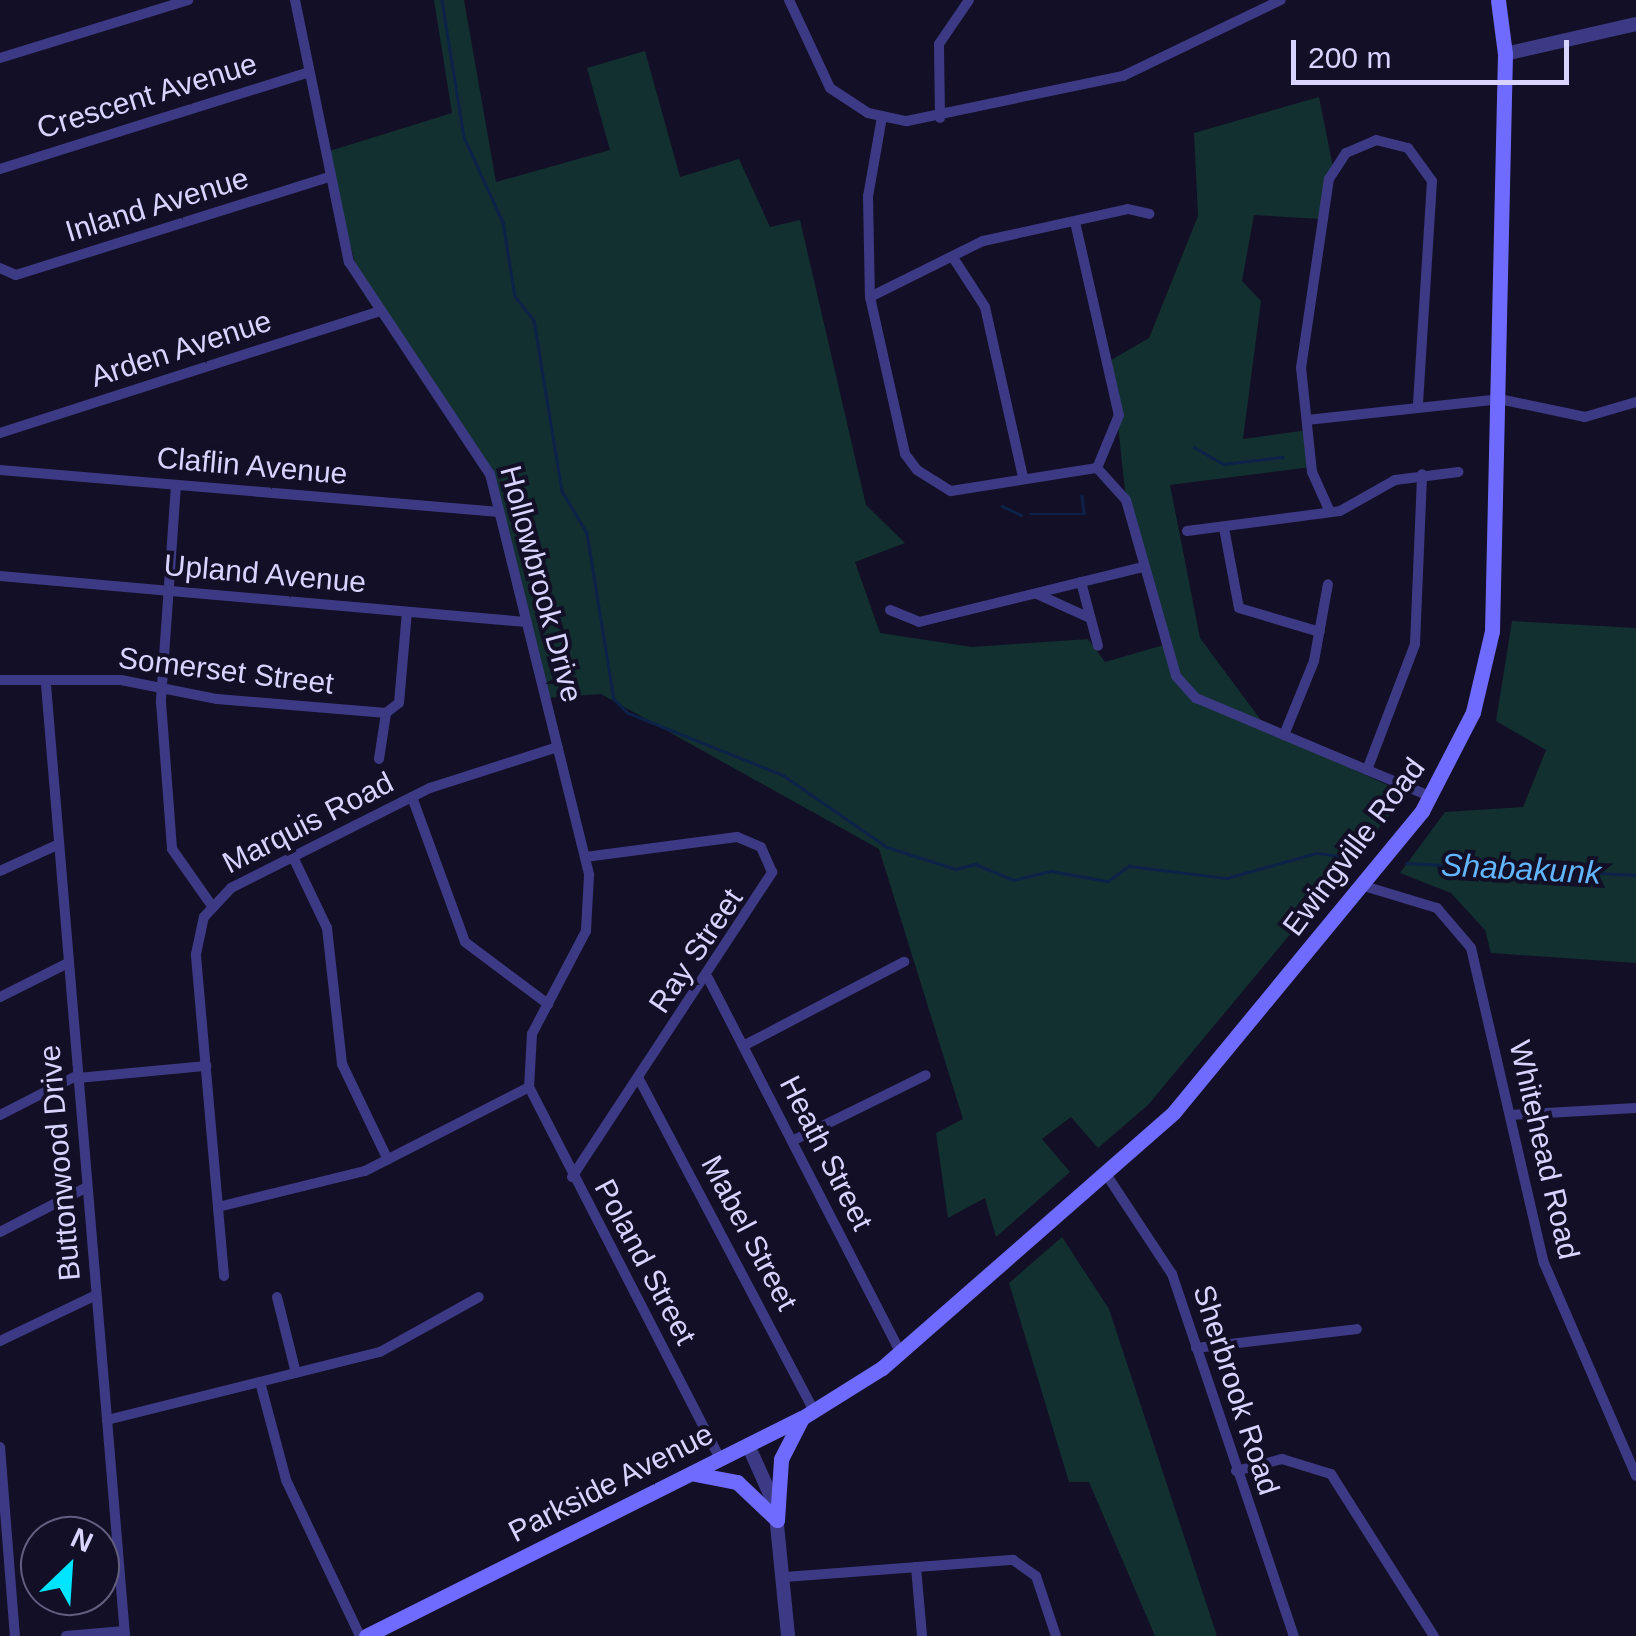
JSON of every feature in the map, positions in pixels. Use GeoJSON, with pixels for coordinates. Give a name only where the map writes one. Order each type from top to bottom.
{"type":"FeatureCollection","features":[{"type":"Feature","properties":{"kind":"main road","name":"Ewingville Road"},"geometry":{"type":"LineString","coordinates":[[876,1372],[1106,1174],[1194,1090],[1364,886],[1432,796],[1488,656],[1498,399],[1504,54],[1498,0]]}},
{"type":"Feature","properties":{"kind":"main road","name":"Parkside Avenue"},"geometry":{"type":"LineString","coordinates":[[363,1636],[808,1415],[876,1372]]}},
{"type":"Feature","properties":{"kind":"main road"},"geometry":{"type":"LineString","coordinates":[[777,1520],[781,1459],[808,1415]]}},
{"type":"Feature","properties":{"kind":"main road"},"geometry":{"type":"LineString","coordinates":[[691,1474],[737,1482],[777,1520]]}},
{"type":"Feature","properties":{"kind":"street"},"geometry":{"type":"LineString","coordinates":[[0,58],[188,0]]}},
{"type":"Feature","properties":{"kind":"street","name":"Hollowbrook Drive"},"geometry":{"type":"LineString","coordinates":[[296,0],[349,262],[378,312],[484,460],[586,857],[586,931],[528,1049],[529,1087]]}},
{"type":"Feature","properties":{"kind":"street"},"geometry":{"type":"LineString","coordinates":[[789,0],[820,76],[882,118],[940,118],[1138,71],[1282,0]]}},
{"type":"Feature","properties":{"kind":"street"},"geometry":{"type":"LineString","coordinates":[[940,118],[939,44],[969,0]]}},
{"type":"Feature","properties":{"kind":"street"},"geometry":{"type":"LineString","coordinates":[[1504,54],[1636,24]]}},
{"type":"Feature","properties":{"kind":"street","name":"Crescent Avenue"},"geometry":{"type":"LineString","coordinates":[[0,168],[309,72]]}},
{"type":"Feature","properties":{"kind":"street"},"geometry":{"type":"LineString","coordinates":[[882,118],[868,196],[870,296],[905,454],[917,470],[951,490],[1097,468]]}},
{"type":"Feature","properties":{"kind":"street"},"geometry":{"type":"LineString","coordinates":[[1330,512],[1312,472],[1301,368],[1329,179],[1346,152],[1376,140],[1408,148],[1432,181],[1418,406]]}},
{"type":"Feature","properties":{"kind":"street","name":"Inland Avenue"},"geometry":{"type":"LineString","coordinates":[[0,268],[16,275],[329,177]]}},
{"type":"Feature","properties":{"kind":"street"},"geometry":{"type":"LineString","coordinates":[[870,296],[954,259],[983,241],[1075,222],[1149,214]]}},
{"type":"Feature","properties":{"kind":"street"},"geometry":{"type":"LineString","coordinates":[[1075,222],[1118,414],[1097,468]]}},
{"type":"Feature","properties":{"kind":"street"},"geometry":{"type":"LineString","coordinates":[[954,259],[985,307],[1023,478]]}},
{"type":"Feature","properties":{"kind":"street","name":"Arden Avenue"},"geometry":{"type":"LineString","coordinates":[[0,433],[378,312]]}},
{"type":"Feature","properties":{"kind":"street"},"geometry":{"type":"LineString","coordinates":[[1307,420],[1498,399],[1570,416],[1636,402]]}},
{"type":"Feature","properties":{"kind":"street"},"geometry":{"type":"LineString","coordinates":[[1097,468],[1126,500],[1176,676],[1196,698],[1432,796]]}},
{"type":"Feature","properties":{"kind":"street","name":"Claflin Avenue"},"geometry":{"type":"LineString","coordinates":[[0,470],[499,512]]}},
{"type":"Feature","properties":{"kind":"street"},"geometry":{"type":"LineString","coordinates":[[1187,531],[1330,512],[1422,474],[1458,472]]}},
{"type":"Feature","properties":{"kind":"street"},"geometry":{"type":"LineString","coordinates":[[1367,770],[1415,644],[1422,474]]}},
{"type":"Feature","properties":{"kind":"street"},"geometry":{"type":"LineString","coordinates":[[176,485],[162,686],[172,849],[212,906]]}},
{"type":"Feature","properties":{"kind":"street"},"geometry":{"type":"LineString","coordinates":[[1224,528],[1239,608],[1320,632]]}},
{"type":"Feature","properties":{"kind":"street"},"geometry":{"type":"LineString","coordinates":[[890,610],[919,622],[1143,566]]}},
{"type":"Feature","properties":{"kind":"street","name":"Upland Avenue"},"geometry":{"type":"LineString","coordinates":[[0,576],[526,622]]}},
{"type":"Feature","properties":{"kind":"street"},"geometry":{"type":"LineString","coordinates":[[1080,582],[1098,646]]}},
{"type":"Feature","properties":{"kind":"street"},"geometry":{"type":"LineString","coordinates":[[1284,735],[1320,632],[1328,584]]}},
{"type":"Feature","properties":{"kind":"street"},"geometry":{"type":"LineString","coordinates":[[1036,594],[1090,618]]}},
{"type":"Feature","properties":{"kind":"street"},"geometry":{"type":"LineString","coordinates":[[380,759],[386,713],[398,707],[407,612]]}},
{"type":"Feature","properties":{"kind":"street","name":"Somerset Street"},"geometry":{"type":"LineString","coordinates":[[0,680],[46,685],[162,686],[386,713]]}},
{"type":"Feature","properties":{"kind":"street","name":"Buttonwood Drive"},"geometry":{"type":"LineString","coordinates":[[46,685],[125,1633]]}},
{"type":"Feature","properties":{"kind":"street","name":"Marquis Road"},"geometry":{"type":"LineString","coordinates":[[224,1276],[197,941],[212,906],[293,857],[412,797],[558,747]]}},
{"type":"Feature","properties":{"kind":"street"},"geometry":{"type":"LineString","coordinates":[[412,797],[465,942],[548,1004]]}},
{"type":"Feature","properties":{"kind":"street","name":"Ray Street"},"geometry":{"type":"LineString","coordinates":[[572,1177],[771,882],[762,848],[737,837],[586,857]]}},
{"type":"Feature","properties":{"kind":"street"},"geometry":{"type":"LineString","coordinates":[[0,871],[57,845]]}},
{"type":"Feature","properties":{"kind":"street"},"geometry":{"type":"LineString","coordinates":[[293,857],[327,928],[342,1064],[388,1160]]}},
{"type":"Feature","properties":{"kind":"street","name":"Whitehead Road"},"geometry":{"type":"LineString","coordinates":[[1364,886],[1437,908],[1465,937],[1558,1308],[1636,1476]]}},
{"type":"Feature","properties":{"kind":"street"},"geometry":{"type":"LineString","coordinates":[[0,997],[68,962]]}},
{"type":"Feature","properties":{"kind":"street"},"geometry":{"type":"LineString","coordinates":[[743,1046],[904,962]]}},
{"type":"Feature","properties":{"kind":"street","name":"Heath Street"},"geometry":{"type":"LineString","coordinates":[[708,978],[900,1351]]}},
{"type":"Feature","properties":{"kind":"street"},"geometry":{"type":"LineString","coordinates":[[0,1115],[78,1076],[206,1066]]}},
{"type":"Feature","properties":{"kind":"street"},"geometry":{"type":"LineString","coordinates":[[792,1141],[926,1075]]}},
{"type":"Feature","properties":{"kind":"street","name":"Mabel Street"},"geometry":{"type":"LineString","coordinates":[[639,1079],[808,1415]]}},
{"type":"Feature","properties":{"kind":"street"},"geometry":{"type":"LineString","coordinates":[[218,1207],[388,1160],[529,1087]]}},
{"type":"Feature","properties":{"kind":"street","name":"Poland Street"},"geometry":{"type":"LineString","coordinates":[[529,1087],[720,1459]]}},
{"type":"Feature","properties":{"kind":"street"},"geometry":{"type":"LineString","coordinates":[[1510,1115],[1636,1108]]}},
{"type":"Feature","properties":{"kind":"street","name":"Sherbrook Road"},"geometry":{"type":"LineString","coordinates":[[1106,1174],[1163,1252],[1294,1636]]}},
{"type":"Feature","properties":{"kind":"street"},"geometry":{"type":"LineString","coordinates":[[0,1232],[87,1187]]}},
{"type":"Feature","properties":{"kind":"street"},"geometry":{"type":"LineString","coordinates":[[0,1340],[96,1295]]}},
{"type":"Feature","properties":{"kind":"street"},"geometry":{"type":"LineString","coordinates":[[277,1297],[296,1373]]}},
{"type":"Feature","properties":{"kind":"street"},"geometry":{"type":"LineString","coordinates":[[107,1420],[398,1346],[479,1297]]}},
{"type":"Feature","properties":{"kind":"street"},"geometry":{"type":"LineString","coordinates":[[1196,1348],[1356,1329]]}},
{"type":"Feature","properties":{"kind":"street"},"geometry":{"type":"LineString","coordinates":[[260,1382],[286,1480],[363,1636]]}},
{"type":"Feature","properties":{"kind":"street"},"geometry":{"type":"LineString","coordinates":[[748,1445],[777,1520],[788,1636]]}},
{"type":"Feature","properties":{"kind":"street"},"geometry":{"type":"LineString","coordinates":[[0,1447],[14,1636]]}},
{"type":"Feature","properties":{"kind":"street"},"geometry":{"type":"LineString","coordinates":[[1236,1471],[1282,1459],[1331,1474],[1434,1636]]}},
{"type":"Feature","properties":{"kind":"street"},"geometry":{"type":"LineString","coordinates":[[785,1578],[916,1566],[1022,1564],[1039,1582],[1055,1633]]}},
{"type":"Feature","properties":{"kind":"street"},"geometry":{"type":"LineString","coordinates":[[916,1566],[922,1636]]}},
{"type":"Feature","properties":{"kind":"street"},"geometry":{"type":"LineString","coordinates":[[66,1636],[125,1633]]}},
{"type":"Feature","properties":{"kind":"green space"},"geometry":{"type":"Polygon","coordinates":[[[434,0],[464,0],[496,182],[610,150],[587,68],[645,51],[680,177],[739,159],[770,227],[800,220],[866,505],[905,543],[855,562],[880,633],[972,647],[1088,639],[1105,662],[1167,644],[1126,500],[1111,360],[1149,338],[1198,216],[1194,133],[1319,97],[1333,167],[1320,219],[1254,215],[1242,281],[1261,301],[1243,439],[1307,430],[1311,467],[1170,485],[1200,638],[1269,731],[1407,794],[1148,1105],[1098,1148],[1071,1117],[1042,1139],[1070,1172],[996,1237],[985,1198],[948,1218],[936,1133],[963,1119],[879,849],[601,694],[546,698],[490,472],[365,296],[323,153],[452,113],[434,0]]]}},
{"type":"Feature","properties":{"kind":"green space"},"geometry":{"type":"Polygon","coordinates":[[[1512,621],[1636,628],[1636,963],[1491,953],[1485,930],[1451,893],[1400,873],[1445,812],[1523,807],[1546,750],[1496,721],[1512,621]]]}},
{"type":"Feature","properties":{"kind":"green space"},"geometry":{"type":"Polygon","coordinates":[[[1062,1237],[1109,1309],[1217,1636],[1155,1636],[1089,1482],[1069,1482],[1009,1283],[1062,1237]]]}},
{"type":"Feature","properties":{"kind":"waterway"},"geometry":{"type":"LineString","coordinates":[[442,0],[464,137],[503,222],[515,296],[534,320],[562,491],[587,533],[614,699],[628,713],[783,775],[887,847],[956,869],[975,864],[1014,880],[1051,871],[1108,881],[1129,866],[1227,878],[1316,853],[1347,857]]}},
{"type":"Feature","properties":{"kind":"waterway"},"geometry":{"type":"LineString","coordinates":[[1194,447],[1223,464],[1283,457]]}},
{"type":"Feature","properties":{"kind":"waterway"},"geometry":{"type":"LineString","coordinates":[[1082,496],[1084,513]]}},
{"type":"Feature","properties":{"kind":"waterway"},"geometry":{"type":"LineString","coordinates":[[1002,506],[1021,515]]}},
{"type":"Feature","properties":{"kind":"waterway"},"geometry":{"type":"LineString","coordinates":[[1030,514],[1085,514]]}},
{"type":"Feature","properties":{"kind":"waterway","name":"Shabakunk"},"geometry":{"type":"LineString","coordinates":[[1406,863],[1636,875]]}}]}
